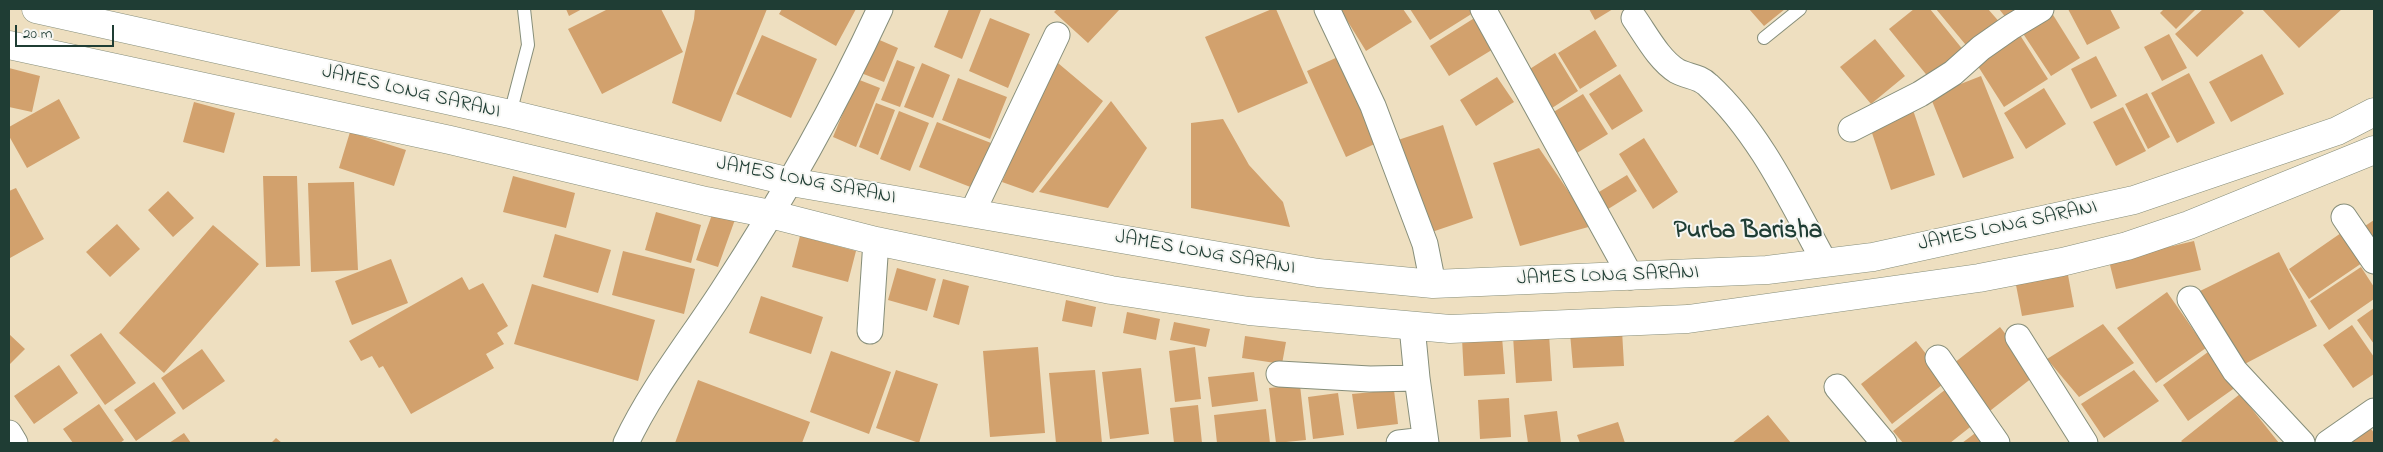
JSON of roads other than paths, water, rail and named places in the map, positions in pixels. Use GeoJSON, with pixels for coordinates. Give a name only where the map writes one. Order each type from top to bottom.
{"type":"FeatureCollection","features":[{"type":"Feature","properties":{"kind":"main road","name":"JAMES LONG SARANI"},"geometry":{"type":"LineString","coordinates":[[36,9],[510,114],[791,182],[1318,273],[1433,284],[1766,270],[1873,257],[2134,200],[2337,131],[2374,112]]}},
{"type":"Feature","properties":{"kind":"main road"},"geometry":{"type":"LineString","coordinates":[[9,45],[450,140],[706,201],[770,214],[876,241],[1112,290],[1249,311],[1450,329],[1688,319],[1979,278],[2062,262],[2127,246],[2252,201],[2374,150]]}},
{"type":"Feature","properties":{"kind":"street"},"geometry":{"type":"LineString","coordinates":[[626,443],[642,410],[724,289],[791,182],[856,59],[880,9]]}},
{"type":"Feature","properties":{"kind":"street"},"geometry":{"type":"LineString","coordinates":[[1327,9],[1354,61],[1377,115],[1425,244],[1433,284]]}},
{"type":"Feature","properties":{"kind":"street"},"geometry":{"type":"LineString","coordinates":[[1483,9],[1631,277]]}},
{"type":"Feature","properties":{"kind":"street"},"geometry":{"type":"LineString","coordinates":[[1851,129],[1920,94],[1953,73],[2011,27],[2041,9]]}},
{"type":"Feature","properties":{"kind":"street"},"geometry":{"type":"LineString","coordinates":[[1634,18],[1664,60],[1677,71],[1700,78],[1708,84],[1747,131],[1769,160],[1824,263]]}},
{"type":"Feature","properties":{"kind":"street"},"geometry":{"type":"LineString","coordinates":[[972,213],[1057,35]]}},
{"type":"Feature","properties":{"kind":"street"},"geometry":{"type":"LineString","coordinates":[[2344,217],[2374,261]]}},
{"type":"Feature","properties":{"kind":"street"},"geometry":{"type":"LineString","coordinates":[[870,331],[876,241]]}},
{"type":"Feature","properties":{"kind":"street"},"geometry":{"type":"LineString","coordinates":[[2190,299],[2235,371],[2302,443]]}},
{"type":"Feature","properties":{"kind":"street"},"geometry":{"type":"LineString","coordinates":[[1399,443],[1425,442],[1412,326]]}},
{"type":"Feature","properties":{"kind":"street"},"geometry":{"type":"LineString","coordinates":[[2018,337],[2085,443]]}},
{"type":"Feature","properties":{"kind":"street"},"geometry":{"type":"LineString","coordinates":[[1938,358],[1997,443]]}},
{"type":"Feature","properties":{"kind":"street"},"geometry":{"type":"LineString","coordinates":[[1279,374],[1370,379],[1417,378]]}},
{"type":"Feature","properties":{"kind":"street"},"geometry":{"type":"LineString","coordinates":[[1837,387],[1884,443]]}},
{"type":"Feature","properties":{"kind":"street"},"geometry":{"type":"LineString","coordinates":[[2328,443],[2374,411]]}},
{"type":"Feature","properties":{"kind":"street"},"geometry":{"type":"LineString","coordinates":[[9,433],[15,443]]}},
{"type":"Feature","properties":{"kind":"lane"},"geometry":{"type":"LineString","coordinates":[[510,114],[528,46],[524,9]]}},
{"type":"Feature","properties":{"kind":"lane"},"geometry":{"type":"LineString","coordinates":[[1764,38],[1800,9]]}},
{"type":"Feature","properties":{"kind":"district","name":"Purba Barisha"},"geometry":{"type":"Point","coordinates":[1748,233]}}]}
